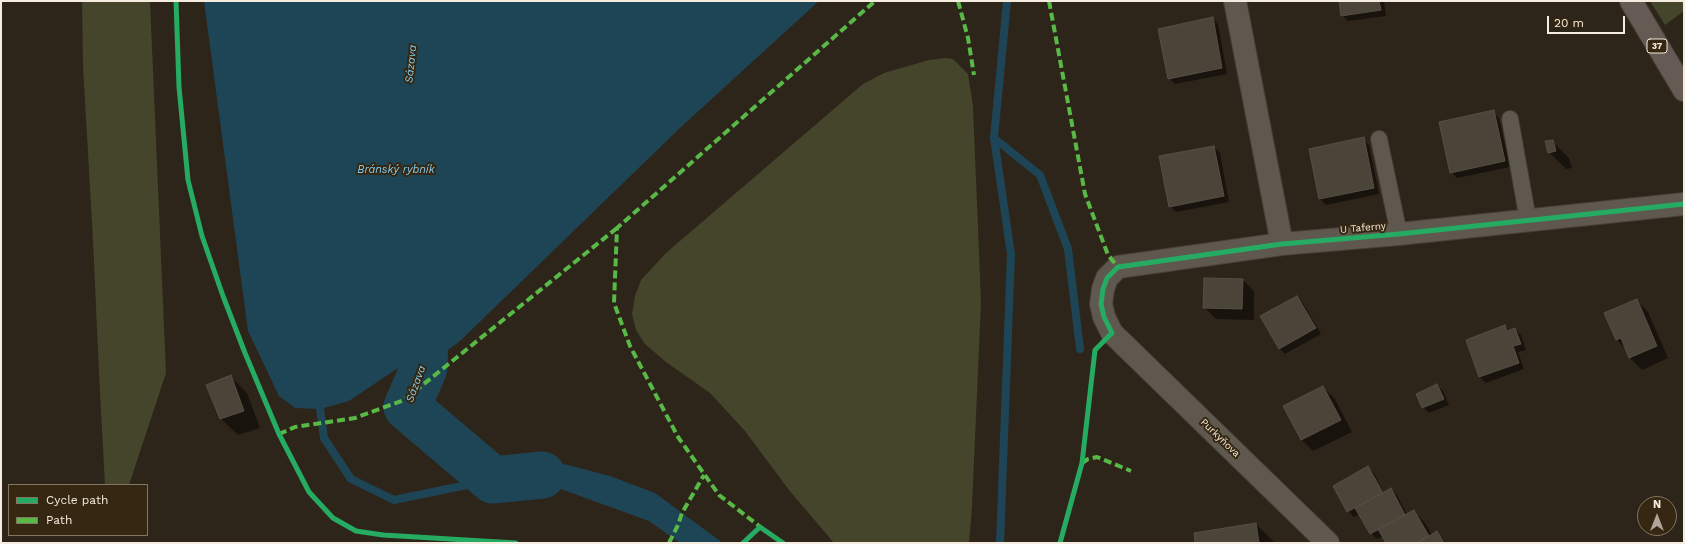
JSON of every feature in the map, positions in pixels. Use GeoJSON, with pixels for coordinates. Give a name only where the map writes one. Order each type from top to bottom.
{"type":"FeatureCollection","features":[{"type":"Feature","properties":{"kind":"main road","name":"37"},"geometry":{"type":"LineString","coordinates":[[1631,1],[1684,90]]}},
{"type":"Feature","properties":{"kind":"street"},"geometry":{"type":"LineString","coordinates":[[1235,1],[1282,244]]}},
{"type":"Feature","properties":{"kind":"street","name":"U Taferny"},"geometry":{"type":"LineString","coordinates":[[1112,333],[1104,317],[1101,304],[1102,289],[1107,278],[1118,267],[1282,244],[1399,234],[1684,204]]}},
{"type":"Feature","properties":{"kind":"street","name":"Purkyňova"},"geometry":{"type":"LineString","coordinates":[[1112,333],[1328,543]]}},
{"type":"Feature","properties":{"kind":"lane"},"geometry":{"type":"LineString","coordinates":[[1510,119],[1528,220]]}},
{"type":"Feature","properties":{"kind":"lane"},"geometry":{"type":"LineString","coordinates":[[1379,139],[1399,234]]}},
{"type":"Feature","properties":{"kind":"shaded area"},"geometry":{"type":"Polygon","coordinates":[[[82,1],[150,1],[166,373],[129,484],[105,484],[83,66],[82,1]]]}},
{"type":"Feature","properties":{"kind":"shaded area"},"geometry":{"type":"Polygon","coordinates":[[[1650,1],[1683,1],[1684,11],[1665,25],[1650,1]]]}},
{"type":"Feature","properties":{"kind":"shaded area"},"geometry":{"type":"Polygon","coordinates":[[[945,58],[953,59],[968,74],[973,106],[981,302],[972,507],[969,543],[834,543],[789,490],[745,431],[710,393],[666,362],[645,344],[636,330],[632,314],[635,296],[641,280],[666,253],[863,84],[884,73],[929,60],[945,58]]]}},
{"type":"Feature","properties":{"kind":"water","name":"Bránský rybník"},"geometry":{"type":"Polygon","coordinates":[[[204,1],[819,1],[681,127],[460,341],[424,368],[401,366],[349,401],[320,409],[295,408],[279,396],[248,331],[204,1]]]}},
{"type":"Feature","properties":{"kind":"water"},"geometry":{"type":"Polygon","coordinates":[[[498,462],[564,464],[610,476],[655,493],[723,543],[680,543],[649,521],[558,488],[494,493],[482,489],[467,474],[498,462]]]}},
{"type":"Feature","properties":{"kind":"building"},"geometry":{"type":"Polygon","coordinates":[[[1339,1],[1379,1],[1381,10],[1341,16],[1339,1]]]}},
{"type":"Feature","properties":{"kind":"building"},"geometry":{"type":"Polygon","coordinates":[[[1213,17],[1222,68],[1168,79],[1158,29],[1213,17]]]}},
{"type":"Feature","properties":{"kind":"building"},"geometry":{"type":"Polygon","coordinates":[[[1494,110],[1505,161],[1450,173],[1439,122],[1494,110]]]}},
{"type":"Feature","properties":{"kind":"building"},"geometry":{"type":"Polygon","coordinates":[[[1364,137],[1374,188],[1319,199],[1309,149],[1364,137]]]}},
{"type":"Feature","properties":{"kind":"building"},"geometry":{"type":"Polygon","coordinates":[[[1553,140],[1556,151],[1548,153],[1545,141],[1553,140]]]}},
{"type":"Feature","properties":{"kind":"building"},"geometry":{"type":"Polygon","coordinates":[[[1214,146],[1224,196],[1169,207],[1159,156],[1214,146]]]}},
{"type":"Feature","properties":{"kind":"building"},"geometry":{"type":"Polygon","coordinates":[[[1204,278],[1243,279],[1242,309],[1203,308],[1204,278]]]}},
{"type":"Feature","properties":{"kind":"building"},"geometry":{"type":"Polygon","coordinates":[[[1297,296],[1316,328],[1279,349],[1260,316],[1297,296]]]}},
{"type":"Feature","properties":{"kind":"building"},"geometry":{"type":"Polygon","coordinates":[[[1637,299],[1657,346],[1629,358],[1621,338],[1616,340],[1604,313],[1637,299]]]}},
{"type":"Feature","properties":{"kind":"building"},"geometry":{"type":"Polygon","coordinates":[[[1505,325],[1507,331],[1515,328],[1521,344],[1513,346],[1519,363],[1479,377],[1466,340],[1505,325]]]}},
{"type":"Feature","properties":{"kind":"building"},"geometry":{"type":"Polygon","coordinates":[[[231,375],[244,411],[220,419],[206,385],[231,375]]]}},
{"type":"Feature","properties":{"kind":"building"},"geometry":{"type":"Polygon","coordinates":[[[1437,384],[1444,399],[1422,408],[1416,394],[1437,384]]]}},
{"type":"Feature","properties":{"kind":"building"},"geometry":{"type":"Polygon","coordinates":[[[1323,386],[1341,420],[1301,440],[1283,406],[1323,386]]]}},
{"type":"Feature","properties":{"kind":"building"},"geometry":{"type":"Polygon","coordinates":[[[1368,466],[1383,493],[1347,512],[1333,486],[1368,466]]]}},
{"type":"Feature","properties":{"kind":"building"},"geometry":{"type":"Polygon","coordinates":[[[1391,488],[1405,515],[1370,534],[1355,508],[1391,488]]]}},
{"type":"Feature","properties":{"kind":"building"},"geometry":{"type":"Polygon","coordinates":[[[1414,510],[1429,536],[1416,543],[1386,543],[1378,529],[1414,510]]]}},
{"type":"Feature","properties":{"kind":"building"},"geometry":{"type":"Polygon","coordinates":[[[1256,523],[1259,543],[1195,543],[1194,533],[1256,523]]]}},
{"type":"Feature","properties":{"kind":"building"},"geometry":{"type":"Polygon","coordinates":[[[1437,531],[1444,543],[1416,543],[1429,536],[1437,531]]]}},
{"type":"Feature","properties":{"kind":"waterway"},"geometry":{"type":"LineString","coordinates":[[1000,543],[1011,254],[994,138],[1007,1]]}},
{"type":"Feature","properties":{"kind":"waterway"},"geometry":{"type":"LineString","coordinates":[[994,138],[1040,175],[1068,249],[1080,349]]}},
{"type":"Feature","properties":{"kind":"waterway","name":"Sázava"},"geometry":{"type":"LineString","coordinates":[[426,303],[424,368],[407,407],[493,480],[542,475]]}},
{"type":"Feature","properties":{"kind":"waterway"},"geometry":{"type":"LineString","coordinates":[[324,400],[320,409],[324,438],[351,479],[394,500],[486,481]]}},
{"type":"Feature","properties":{"kind":"marked path"},"geometry":{"type":"LineString","coordinates":[[763,529],[719,495],[678,437],[630,346],[614,303],[617,228],[875,1]]}},
{"type":"Feature","properties":{"kind":"marked path"},"geometry":{"type":"LineString","coordinates":[[958,1],[968,38],[974,75]]}},
{"type":"Feature","properties":{"kind":"marked path"},"geometry":{"type":"LineString","coordinates":[[1049,1],[1085,194],[1108,255],[1118,267]]}},
{"type":"Feature","properties":{"kind":"marked path"},"geometry":{"type":"LineString","coordinates":[[279,434],[295,427],[355,418],[404,400],[617,228]]}},
{"type":"Feature","properties":{"kind":"marked path"},"geometry":{"type":"LineString","coordinates":[[1082,463],[1088,459],[1097,457],[1131,471]]}},
{"type":"Feature","properties":{"kind":"marked path"},"geometry":{"type":"LineString","coordinates":[[669,543],[682,513],[704,475]]}},
{"type":"Feature","properties":{"kind":"cycle path"},"geometry":{"type":"LineString","coordinates":[[176,1],[179,87],[188,180],[202,236],[245,353],[279,434],[309,492],[333,518],[356,531],[383,535],[516,543]]}},
{"type":"Feature","properties":{"kind":"cycle path"},"geometry":{"type":"LineString","coordinates":[[1060,543],[1082,463],[1095,350],[1112,333],[1104,317],[1101,304],[1103,289],[1107,278],[1118,267],[1282,244],[1399,234],[1684,204]]}},
{"type":"Feature","properties":{"kind":"cycle path"},"geometry":{"type":"LineString","coordinates":[[743,543],[760,527],[783,543]]}}]}
